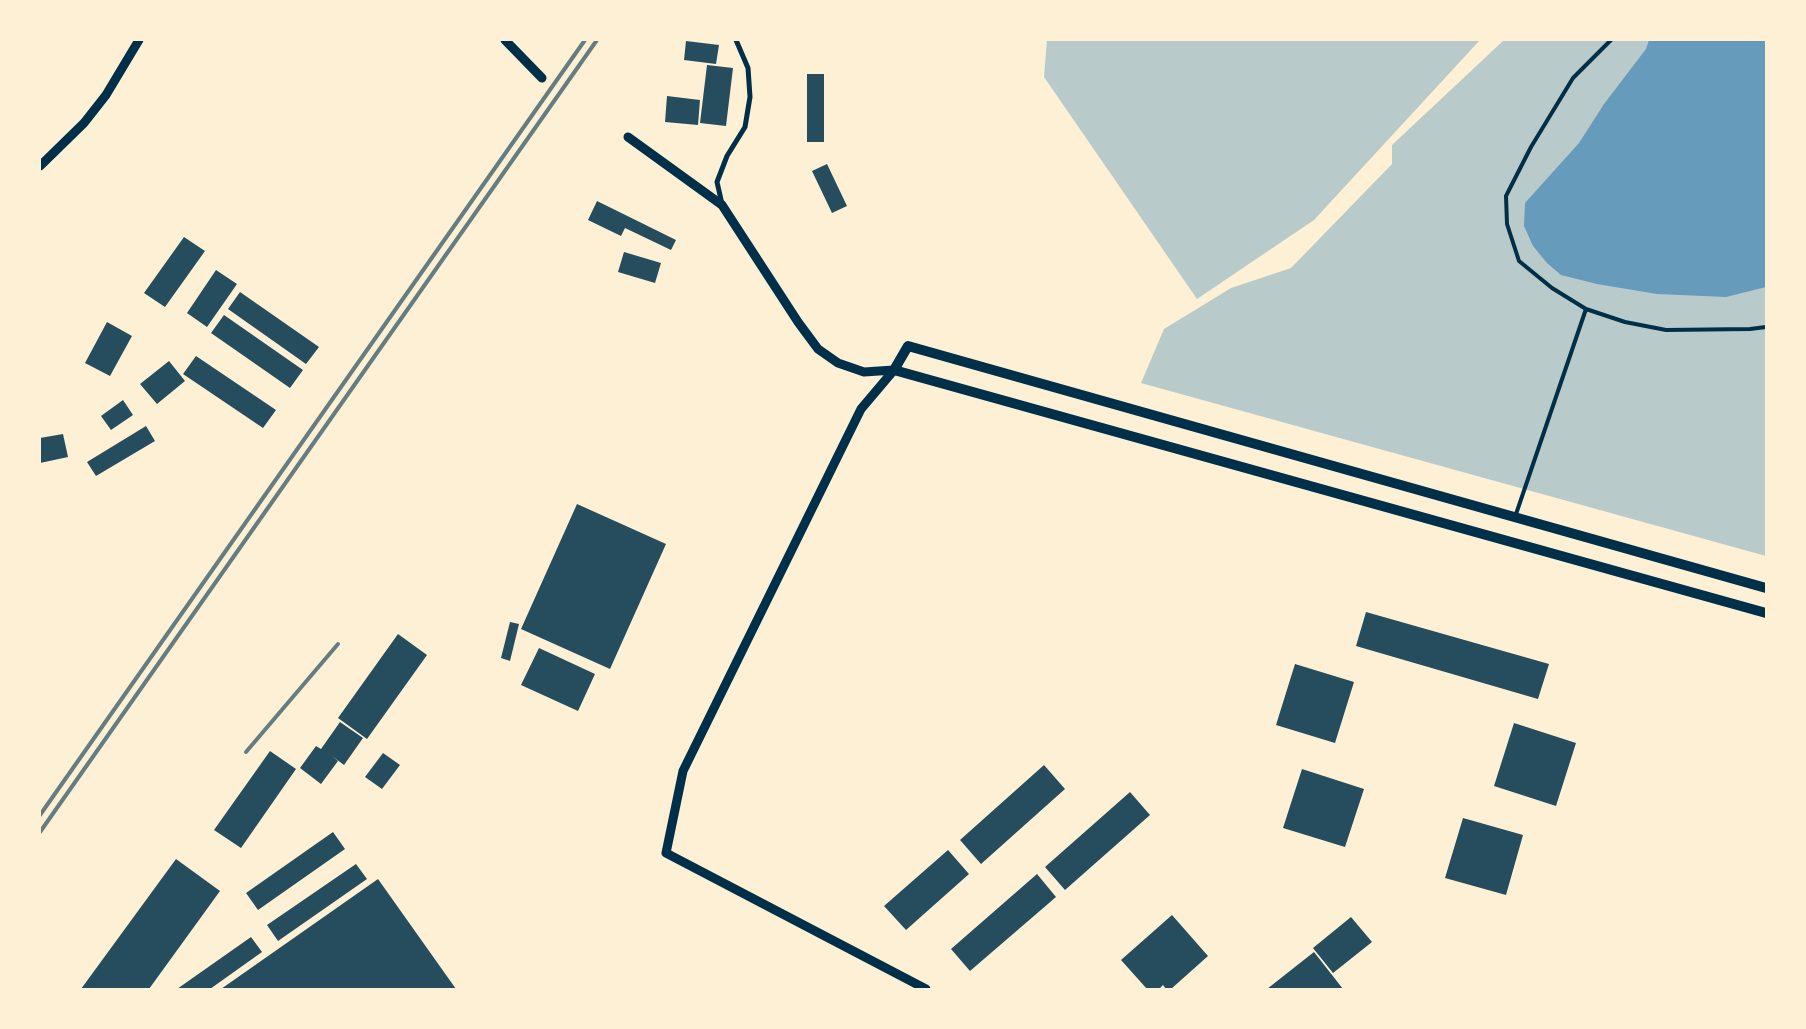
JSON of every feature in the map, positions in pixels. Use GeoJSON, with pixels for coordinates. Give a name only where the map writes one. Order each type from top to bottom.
{"type":"FeatureCollection","features":[{"type":"Feature","properties":{"kind":"main road"},"geometry":{"type":"LineString","coordinates":[[1766,588],[908,346],[894,370],[1766,612]]}},
{"type":"Feature","properties":{"kind":"street"},"geometry":{"type":"LineString","coordinates":[[40,166],[84,123],[106,96],[139,40]]}},
{"type":"Feature","properties":{"kind":"street"},"geometry":{"type":"LineString","coordinates":[[504,40],[542,78]]}},
{"type":"Feature","properties":{"kind":"street"},"geometry":{"type":"LineString","coordinates":[[722,205],[718,182],[727,156],[745,127],[750,97],[748,68],[736,40]]}},
{"type":"Feature","properties":{"kind":"street"},"geometry":{"type":"LineString","coordinates":[[628,137],[722,205],[798,322],[818,349],[838,362],[864,372],[894,370]]}},
{"type":"Feature","properties":{"kind":"street"},"geometry":{"type":"LineString","coordinates":[[894,370],[861,408],[683,771],[666,853],[926,989]]}},
{"type":"Feature","properties":{"kind":"lane"},"geometry":{"type":"LineString","coordinates":[[1611,40],[1573,78],[1530,147],[1506,196],[1507,224],[1520,261],[1552,288],[1586,309],[1624,322],[1666,330],[1750,329],[1766,327]]}},
{"type":"Feature","properties":{"kind":"lane"},"geometry":{"type":"LineString","coordinates":[[1515,517],[1586,309]]}},
{"type":"Feature","properties":{"kind":"shaded area"},"geometry":{"type":"Polygon","coordinates":[[[1047,40],[1480,40],[1314,220],[1197,299],[1044,77],[1047,40]]]}},
{"type":"Feature","properties":{"kind":"shaded area"},"geometry":{"type":"Polygon","coordinates":[[[1504,40],[1766,40],[1766,556],[1141,383],[1164,329],[1231,288],[1291,268],[1392,164],[1392,145],[1504,40]]]}},
{"type":"Feature","properties":{"kind":"water"},"geometry":{"type":"Polygon","coordinates":[[[1649,40],[1766,40],[1766,287],[1726,297],[1657,294],[1597,284],[1561,275],[1547,263],[1533,246],[1524,226],[1525,203],[1579,143],[1604,104],[1646,49],[1649,40]]]}},
{"type":"Feature","properties":{"kind":"building"},"geometry":{"type":"Polygon","coordinates":[[[686,41],[719,45],[716,64],[684,60],[686,41]]]}},
{"type":"Feature","properties":{"kind":"building"},"geometry":{"type":"Polygon","coordinates":[[[707,65],[733,68],[726,126],[700,123],[707,65]]]}},
{"type":"Feature","properties":{"kind":"building"},"geometry":{"type":"Polygon","coordinates":[[[807,74],[824,74],[824,142],[807,142],[807,74]]]}},
{"type":"Feature","properties":{"kind":"building"},"geometry":{"type":"Polygon","coordinates":[[[667,96],[700,100],[698,125],[665,122],[667,96]]]}},
{"type":"Feature","properties":{"kind":"building"},"geometry":{"type":"Polygon","coordinates":[[[827,164],[847,206],[832,213],[812,171],[827,164]]]}},
{"type":"Feature","properties":{"kind":"building"},"geometry":{"type":"Polygon","coordinates":[[[597,201],[676,240],[671,250],[625,228],[621,236],[588,220],[597,201]]]}},
{"type":"Feature","properties":{"kind":"building"},"geometry":{"type":"Polygon","coordinates":[[[184,237],[205,251],[165,307],[144,293],[184,237]]]}},
{"type":"Feature","properties":{"kind":"building"},"geometry":{"type":"Polygon","coordinates":[[[624,252],[661,263],[655,283],[618,272],[624,252]]]}},
{"type":"Feature","properties":{"kind":"building"},"geometry":{"type":"Polygon","coordinates":[[[216,270],[237,284],[207,327],[187,313],[216,270]]]}},
{"type":"Feature","properties":{"kind":"building"},"geometry":{"type":"Polygon","coordinates":[[[240,292],[319,347],[306,364],[228,309],[240,292]]]}},
{"type":"Feature","properties":{"kind":"building"},"geometry":{"type":"Polygon","coordinates":[[[224,315],[303,370],[290,388],[211,333],[224,315]]]}},
{"type":"Feature","properties":{"kind":"building"},"geometry":{"type":"Polygon","coordinates":[[[107,322],[132,336],[110,376],[85,363],[107,322]]]}},
{"type":"Feature","properties":{"kind":"building"},"geometry":{"type":"Polygon","coordinates":[[[196,356],[276,410],[263,428],[183,374],[196,356]]]}},
{"type":"Feature","properties":{"kind":"building"},"geometry":{"type":"Polygon","coordinates":[[[169,361],[185,381],[157,404],[140,384],[169,361]]]}},
{"type":"Feature","properties":{"kind":"building"},"geometry":{"type":"Polygon","coordinates":[[[123,400],[133,415],[111,430],[101,416],[123,400]]]}},
{"type":"Feature","properties":{"kind":"building"},"geometry":{"type":"Polygon","coordinates":[[[146,426],[155,441],[96,476],[87,462],[146,426]]]}},
{"type":"Feature","properties":{"kind":"building"},"geometry":{"type":"Polygon","coordinates":[[[63,434],[68,457],[40,463],[40,438],[63,434]]]}},
{"type":"Feature","properties":{"kind":"building"},"geometry":{"type":"Polygon","coordinates":[[[577,504],[666,544],[610,669],[521,629],[577,504]]]}},
{"type":"Feature","properties":{"kind":"building"},"geometry":{"type":"Polygon","coordinates":[[[1366,612],[1549,664],[1538,699],[1356,646],[1366,612]]]}},
{"type":"Feature","properties":{"kind":"building"},"geometry":{"type":"Polygon","coordinates":[[[510,622],[519,624],[510,661],[501,658],[510,622]]]}},
{"type":"Feature","properties":{"kind":"building"},"geometry":{"type":"Polygon","coordinates":[[[398,634],[427,655],[367,739],[338,718],[398,634]]]}},
{"type":"Feature","properties":{"kind":"building"},"geometry":{"type":"Polygon","coordinates":[[[539,648],[595,674],[578,711],[521,685],[539,648]]]}},
{"type":"Feature","properties":{"kind":"building"},"geometry":{"type":"Polygon","coordinates":[[[1295,664],[1354,682],[1335,743],[1276,725],[1295,664]]]}},
{"type":"Feature","properties":{"kind":"building"},"geometry":{"type":"Polygon","coordinates":[[[340,722],[363,738],[344,765],[332,756],[338,761],[321,784],[300,768],[316,746],[321,749],[340,722]]]}},
{"type":"Feature","properties":{"kind":"building"},"geometry":{"type":"Polygon","coordinates":[[[1514,723],[1576,743],[1556,806],[1494,786],[1514,723]]]}},
{"type":"Feature","properties":{"kind":"building"},"geometry":{"type":"Polygon","coordinates":[[[270,751],[296,769],[241,848],[214,830],[270,751]]]}},
{"type":"Feature","properties":{"kind":"building"},"geometry":{"type":"Polygon","coordinates":[[[383,753],[400,765],[382,789],[365,777],[383,753]]]}},
{"type":"Feature","properties":{"kind":"building"},"geometry":{"type":"Polygon","coordinates":[[[1044,765],[1065,789],[981,864],[960,840],[1044,765]]]}},
{"type":"Feature","properties":{"kind":"building"},"geometry":{"type":"Polygon","coordinates":[[[1302,769],[1364,789],[1345,847],[1283,828],[1302,769]]]}},
{"type":"Feature","properties":{"kind":"building"},"geometry":{"type":"Polygon","coordinates":[[[1130,792],[1150,815],[1065,890],[1045,867],[1130,792]]]}},
{"type":"Feature","properties":{"kind":"building"},"geometry":{"type":"Polygon","coordinates":[[[1463,818],[1523,835],[1506,895],[1445,878],[1463,818]]]}},
{"type":"Feature","properties":{"kind":"building"},"geometry":{"type":"Polygon","coordinates":[[[333,832],[345,849],[258,910],[246,893],[333,832]]]}},
{"type":"Feature","properties":{"kind":"building"},"geometry":{"type":"Polygon","coordinates":[[[948,850],[969,874],[906,930],[884,906],[948,850]]]}},
{"type":"Feature","properties":{"kind":"building"},"geometry":{"type":"Polygon","coordinates":[[[176,859],[220,891],[149,989],[81,989],[176,859]]]}},
{"type":"Feature","properties":{"kind":"building"},"geometry":{"type":"Polygon","coordinates":[[[356,864],[367,879],[278,941],[267,925],[356,864]]]}},
{"type":"Feature","properties":{"kind":"building"},"geometry":{"type":"Polygon","coordinates":[[[1037,874],[1056,897],[970,971],[951,949],[1037,874]]]}},
{"type":"Feature","properties":{"kind":"building"},"geometry":{"type":"Polygon","coordinates":[[[378,879],[456,989],[221,989],[378,879]]]}},
{"type":"Feature","properties":{"kind":"building"},"geometry":{"type":"Polygon","coordinates":[[[1172,915],[1208,956],[1171,989],[1166,989],[1163,985],[1159,989],[1147,989],[1121,960],[1172,915]]]}},
{"type":"Feature","properties":{"kind":"building"},"geometry":{"type":"Polygon","coordinates":[[[1351,917],[1372,942],[1333,973],[1313,948],[1351,917]]]}},
{"type":"Feature","properties":{"kind":"building"},"geometry":{"type":"Polygon","coordinates":[[[251,937],[262,952],[210,989],[177,989],[251,937]]]}},
{"type":"Feature","properties":{"kind":"building"},"geometry":{"type":"Polygon","coordinates":[[[1314,952],[1343,989],[1267,989],[1314,952]]]}},
{"type":"Feature","properties":{"kind":"railway"},"geometry":{"type":"LineString","coordinates":[[40,815],[585,40]]}},
{"type":"Feature","properties":{"kind":"railway"},"geometry":{"type":"LineString","coordinates":[[40,832],[597,40]]}},
{"type":"Feature","properties":{"kind":"railway"},"geometry":{"type":"LineString","coordinates":[[246,752],[338,644]]}}]}
